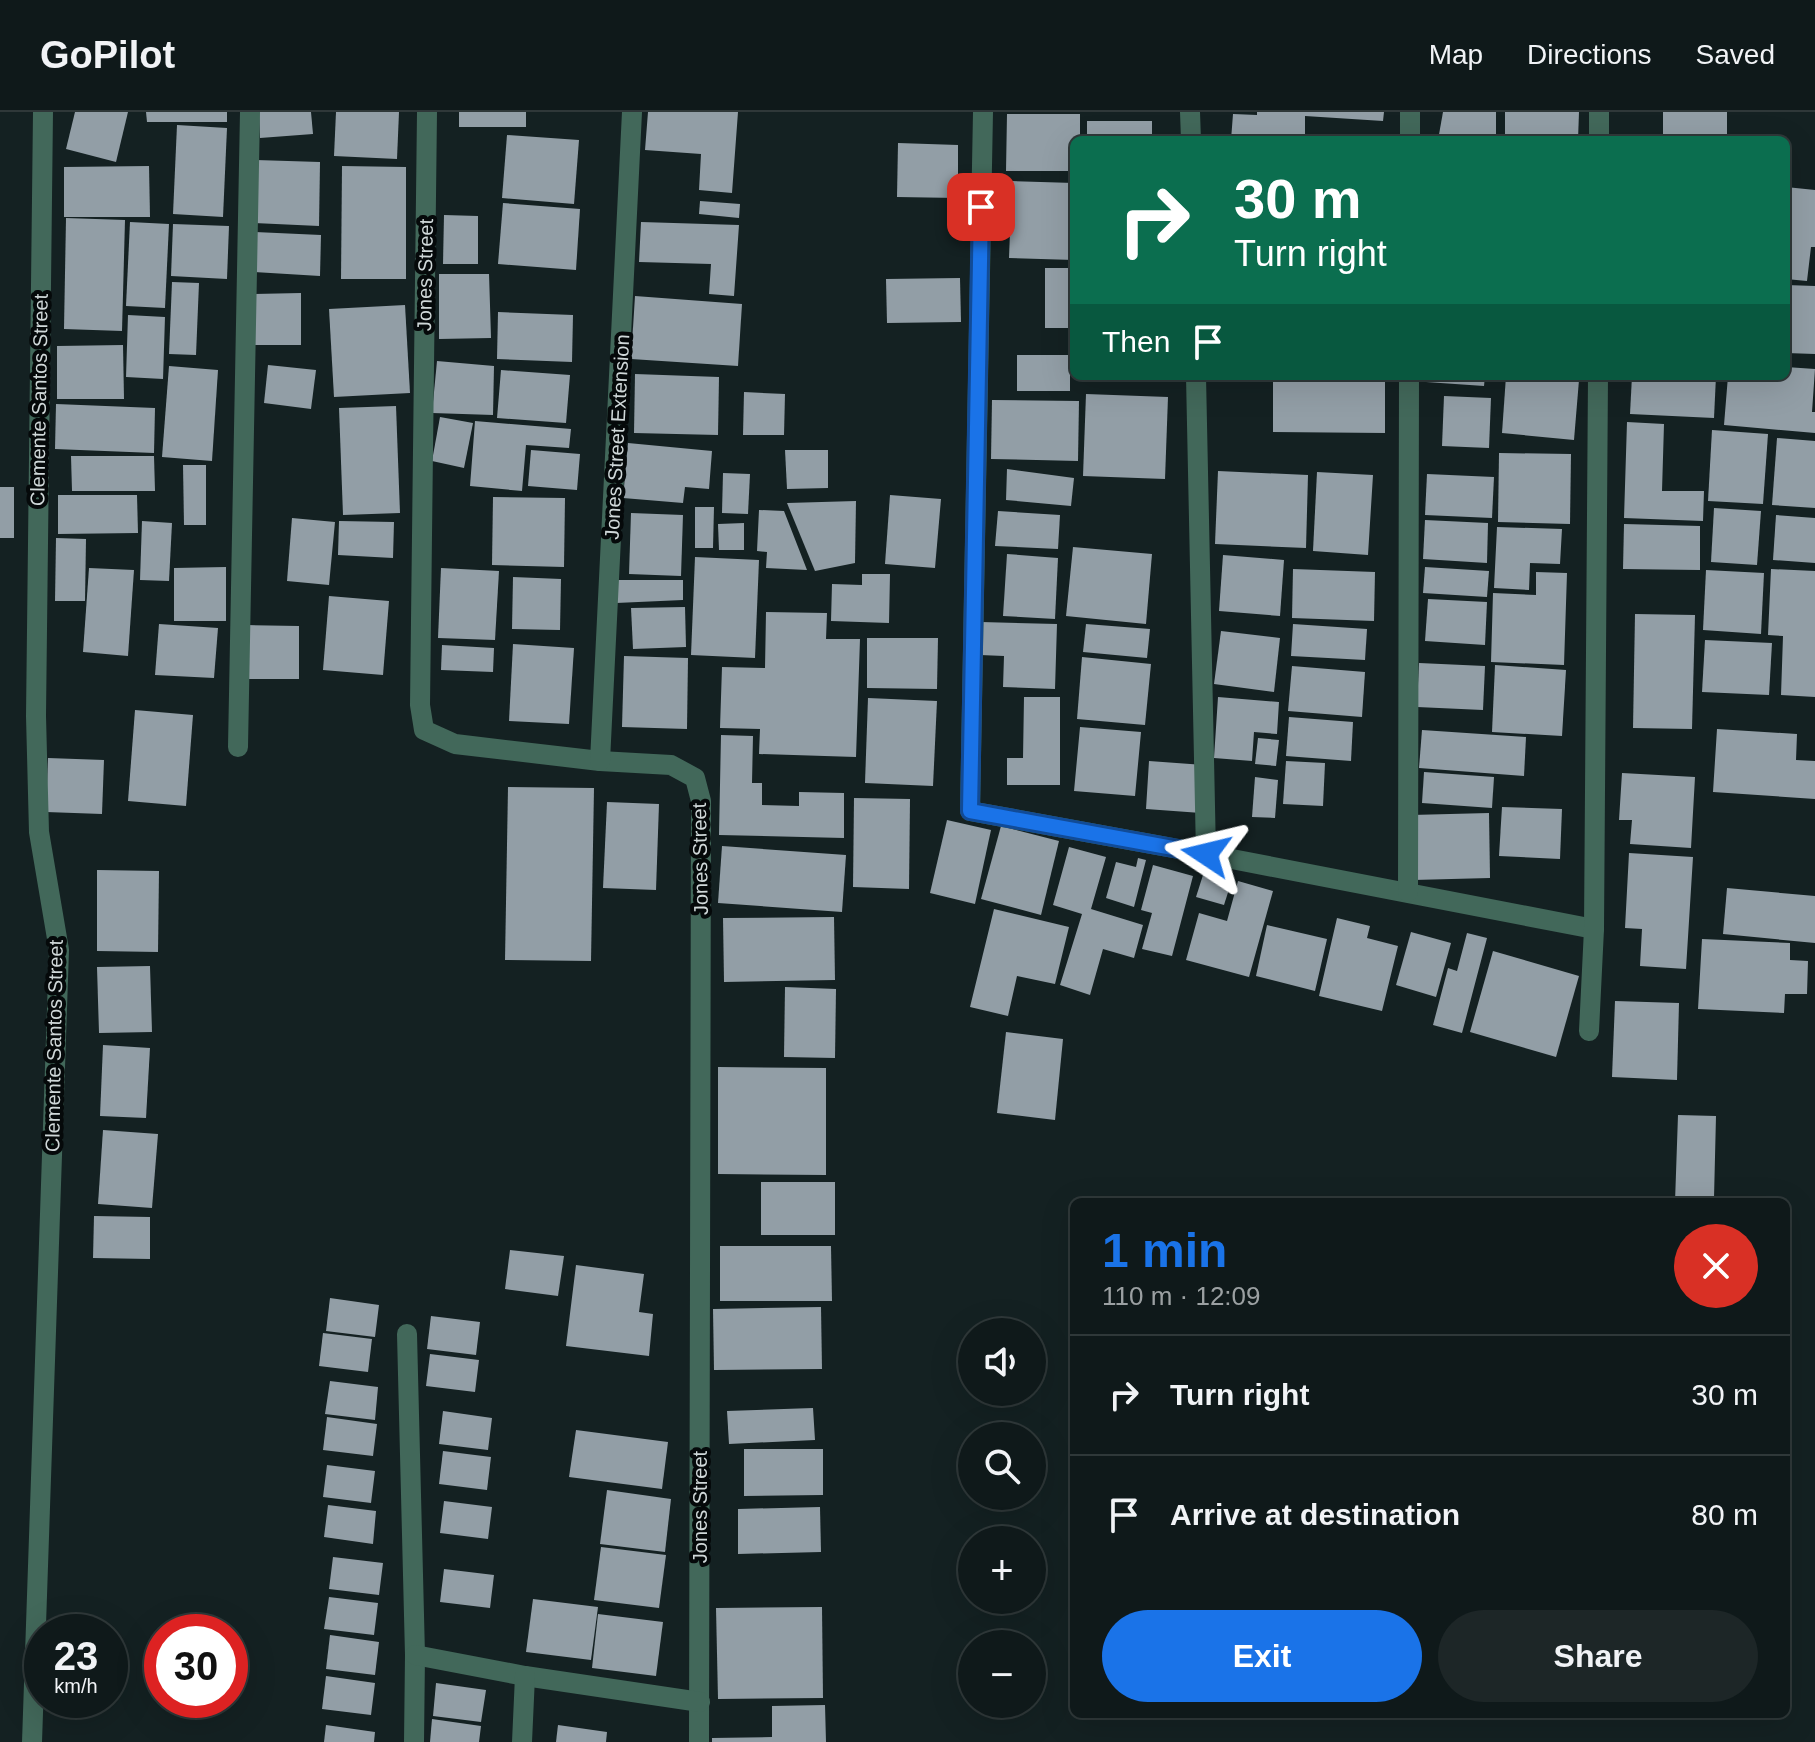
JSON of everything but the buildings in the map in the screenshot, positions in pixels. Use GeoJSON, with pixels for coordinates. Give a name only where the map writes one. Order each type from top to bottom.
{"type":"FeatureCollection","features":[{"type":"Feature","properties":{"kind":"street","name":"Clemente Santos Street"},"geometry":{"type":"LineString","coordinates":[[32,1742],[59,950],[39,832],[36,716],[43,112]]}},
{"type":"Feature","properties":{"kind":"street"},"geometry":{"type":"LineString","coordinates":[[238,747],[250,112]]}},
{"type":"Feature","properties":{"kind":"street","name":"Jones Street"},"geometry":{"type":"LineString","coordinates":[[427,112],[420,705],[424,730],[455,744],[600,761],[671,765],[695,778],[701,801],[699,1742]]}},
{"type":"Feature","properties":{"kind":"street","name":"Jones Street Extension"},"geometry":{"type":"LineString","coordinates":[[600,761],[632,112]]}},
{"type":"Feature","properties":{"kind":"street"},"geometry":{"type":"LineString","coordinates":[[983,112],[970,811],[1594,929]]}},
{"type":"Feature","properties":{"kind":"street"},"geometry":{"type":"LineString","coordinates":[[1190,112],[1191,136]]}},
{"type":"Feature","properties":{"kind":"street"},"geometry":{"type":"LineString","coordinates":[[1410,112],[1410,136]]}},
{"type":"Feature","properties":{"kind":"street"},"geometry":{"type":"LineString","coordinates":[[1599,112],[1599,136]]}},
{"type":"Feature","properties":{"kind":"street"},"geometry":{"type":"LineString","coordinates":[[1196,380],[1206,854]]}},
{"type":"Feature","properties":{"kind":"street"},"geometry":{"type":"LineString","coordinates":[[1408,892],[1409,380]]}},
{"type":"Feature","properties":{"kind":"street"},"geometry":{"type":"LineString","coordinates":[[1589,1031],[1594,929],[1598,380]]}},
{"type":"Feature","properties":{"kind":"street"},"geometry":{"type":"LineString","coordinates":[[407,1334],[415,1655],[414,1742]]}},
{"type":"Feature","properties":{"kind":"street"},"geometry":{"type":"LineString","coordinates":[[415,1655],[525,1676],[700,1702]]}},
{"type":"Feature","properties":{"kind":"street"},"geometry":{"type":"LineString","coordinates":[[522,1742],[525,1676]]}},
{"type":"Feature","properties":{"kind":"route"},"geometry":{"type":"LineString","coordinates":[[981,207],[970,811],[1206,854]]}}]}
